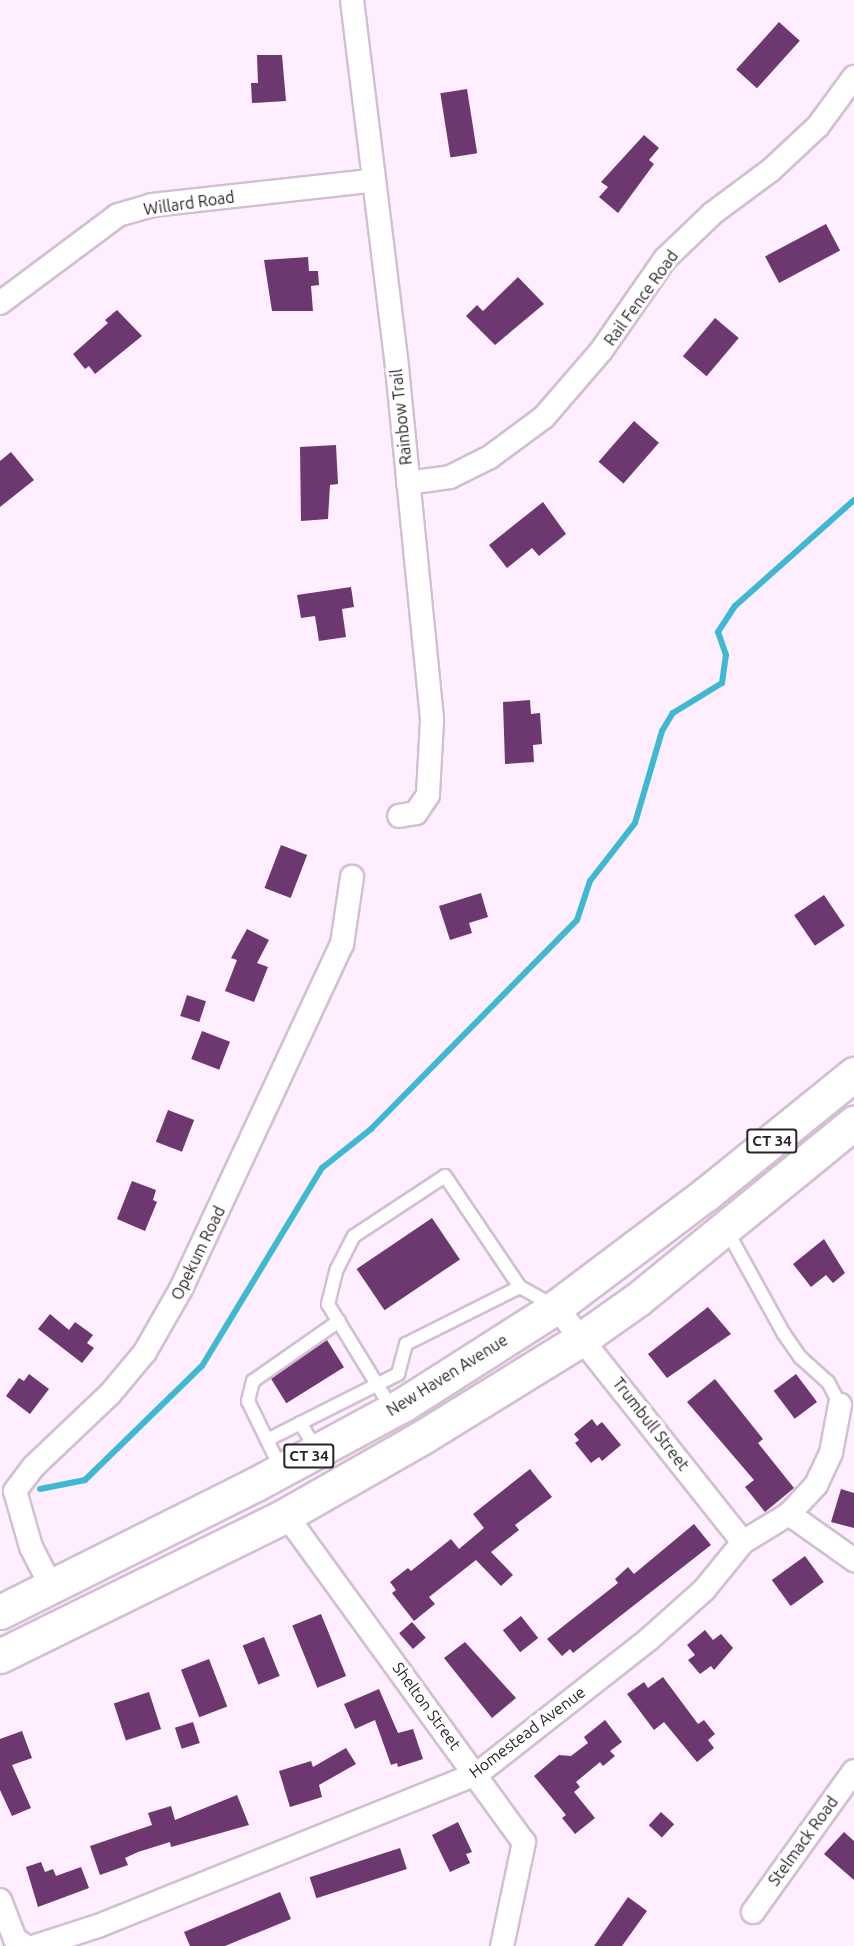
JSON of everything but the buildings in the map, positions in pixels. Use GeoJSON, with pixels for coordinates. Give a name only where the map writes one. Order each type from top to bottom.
{"type":"FeatureCollection","features":[{"type":"Feature","properties":{"kind":"highway","name":"New Haven Avenue"},"geometry":{"type":"LineString","coordinates":[[0,1612],[52,1588],[317,1451],[385,1397],[555,1307],[706,1194],[854,1074]]}},
{"type":"Feature","properties":{"kind":"highway","name":"CT 34"},"geometry":{"type":"LineString","coordinates":[[0,1656],[286,1515],[421,1438],[583,1338],[726,1228],[854,1123]]}},
{"type":"Feature","properties":{"kind":"street","name":"Rainbow Trail"},"geometry":{"type":"LineString","coordinates":[[352,0],[371,181],[429,668],[431,777],[428,795],[416,813],[399,816]]}},
{"type":"Feature","properties":{"kind":"street","name":"Rail Fence Road"},"geometry":{"type":"LineString","coordinates":[[408,483],[450,477],[490,457],[544,417],[602,351],[665,259],[713,213],[771,170],[818,126],[854,77]]}},
{"type":"Feature","properties":{"kind":"street","name":"Willard Road"},"geometry":{"type":"LineString","coordinates":[[0,303],[118,215],[152,205],[371,181]]}},
{"type":"Feature","properties":{"kind":"street","name":"Opekum Road"},"geometry":{"type":"LineString","coordinates":[[52,1588],[31,1547],[15,1491],[33,1467],[111,1394],[131,1369],[181,1289],[342,944],[352,877]]}},
{"type":"Feature","properties":{"kind":"street","name":"Trumbull Street"},"geometry":{"type":"LineString","coordinates":[[555,1307],[583,1338],[744,1542]]}},
{"type":"Feature","properties":{"kind":"street","name":"Homestead Avenue"},"geometry":{"type":"LineString","coordinates":[[36,1946],[98,1926],[477,1774],[648,1640],[704,1590],[744,1542],[789,1514],[816,1485],[831,1453],[840,1406]]}},
{"type":"Feature","properties":{"kind":"street"},"geometry":{"type":"LineString","coordinates":[[789,1514],[854,1560]]}},
{"type":"Feature","properties":{"kind":"street","name":"Shelton Street"},"geometry":{"type":"LineString","coordinates":[[286,1515],[477,1774],[524,1842],[502,1946]]}},
{"type":"Feature","properties":{"kind":"street","name":"Stelmack Road"},"geometry":{"type":"LineString","coordinates":[[753,1911],[854,1771]]}},
{"type":"Feature","properties":{"kind":"street"},"geometry":{"type":"LineString","coordinates":[[0,1900],[15,1939],[25,1946]]}},
{"type":"Feature","properties":{"kind":"lane"},"geometry":{"type":"LineString","coordinates":[[385,1397],[328,1304],[337,1269],[354,1236],[445,1176],[520,1287],[555,1307]]}},
{"type":"Feature","properties":{"kind":"lane"},"geometry":{"type":"LineString","coordinates":[[726,1228],[784,1334],[800,1357],[828,1382],[840,1406]]}},
{"type":"Feature","properties":{"kind":"lane"},"geometry":{"type":"LineString","coordinates":[[267,1440],[300,1423],[385,1397],[398,1374],[406,1344],[520,1287]]}},
{"type":"Feature","properties":{"kind":"lane"},"geometry":{"type":"LineString","coordinates":[[281,1470],[248,1401],[253,1381],[339,1321]]}},
{"type":"Feature","properties":{"kind":"lane"},"geometry":{"type":"LineString","coordinates":[[300,1423],[317,1451]]}},
{"type":"Feature","properties":{"kind":"waterway"},"geometry":{"type":"LineString","coordinates":[[40,1489],[85,1480],[202,1366],[322,1168],[371,1129],[577,920],[590,881],[635,823],[662,731],[673,713],[722,683],[726,655],[718,632],[735,606],[854,500]]}}]}
